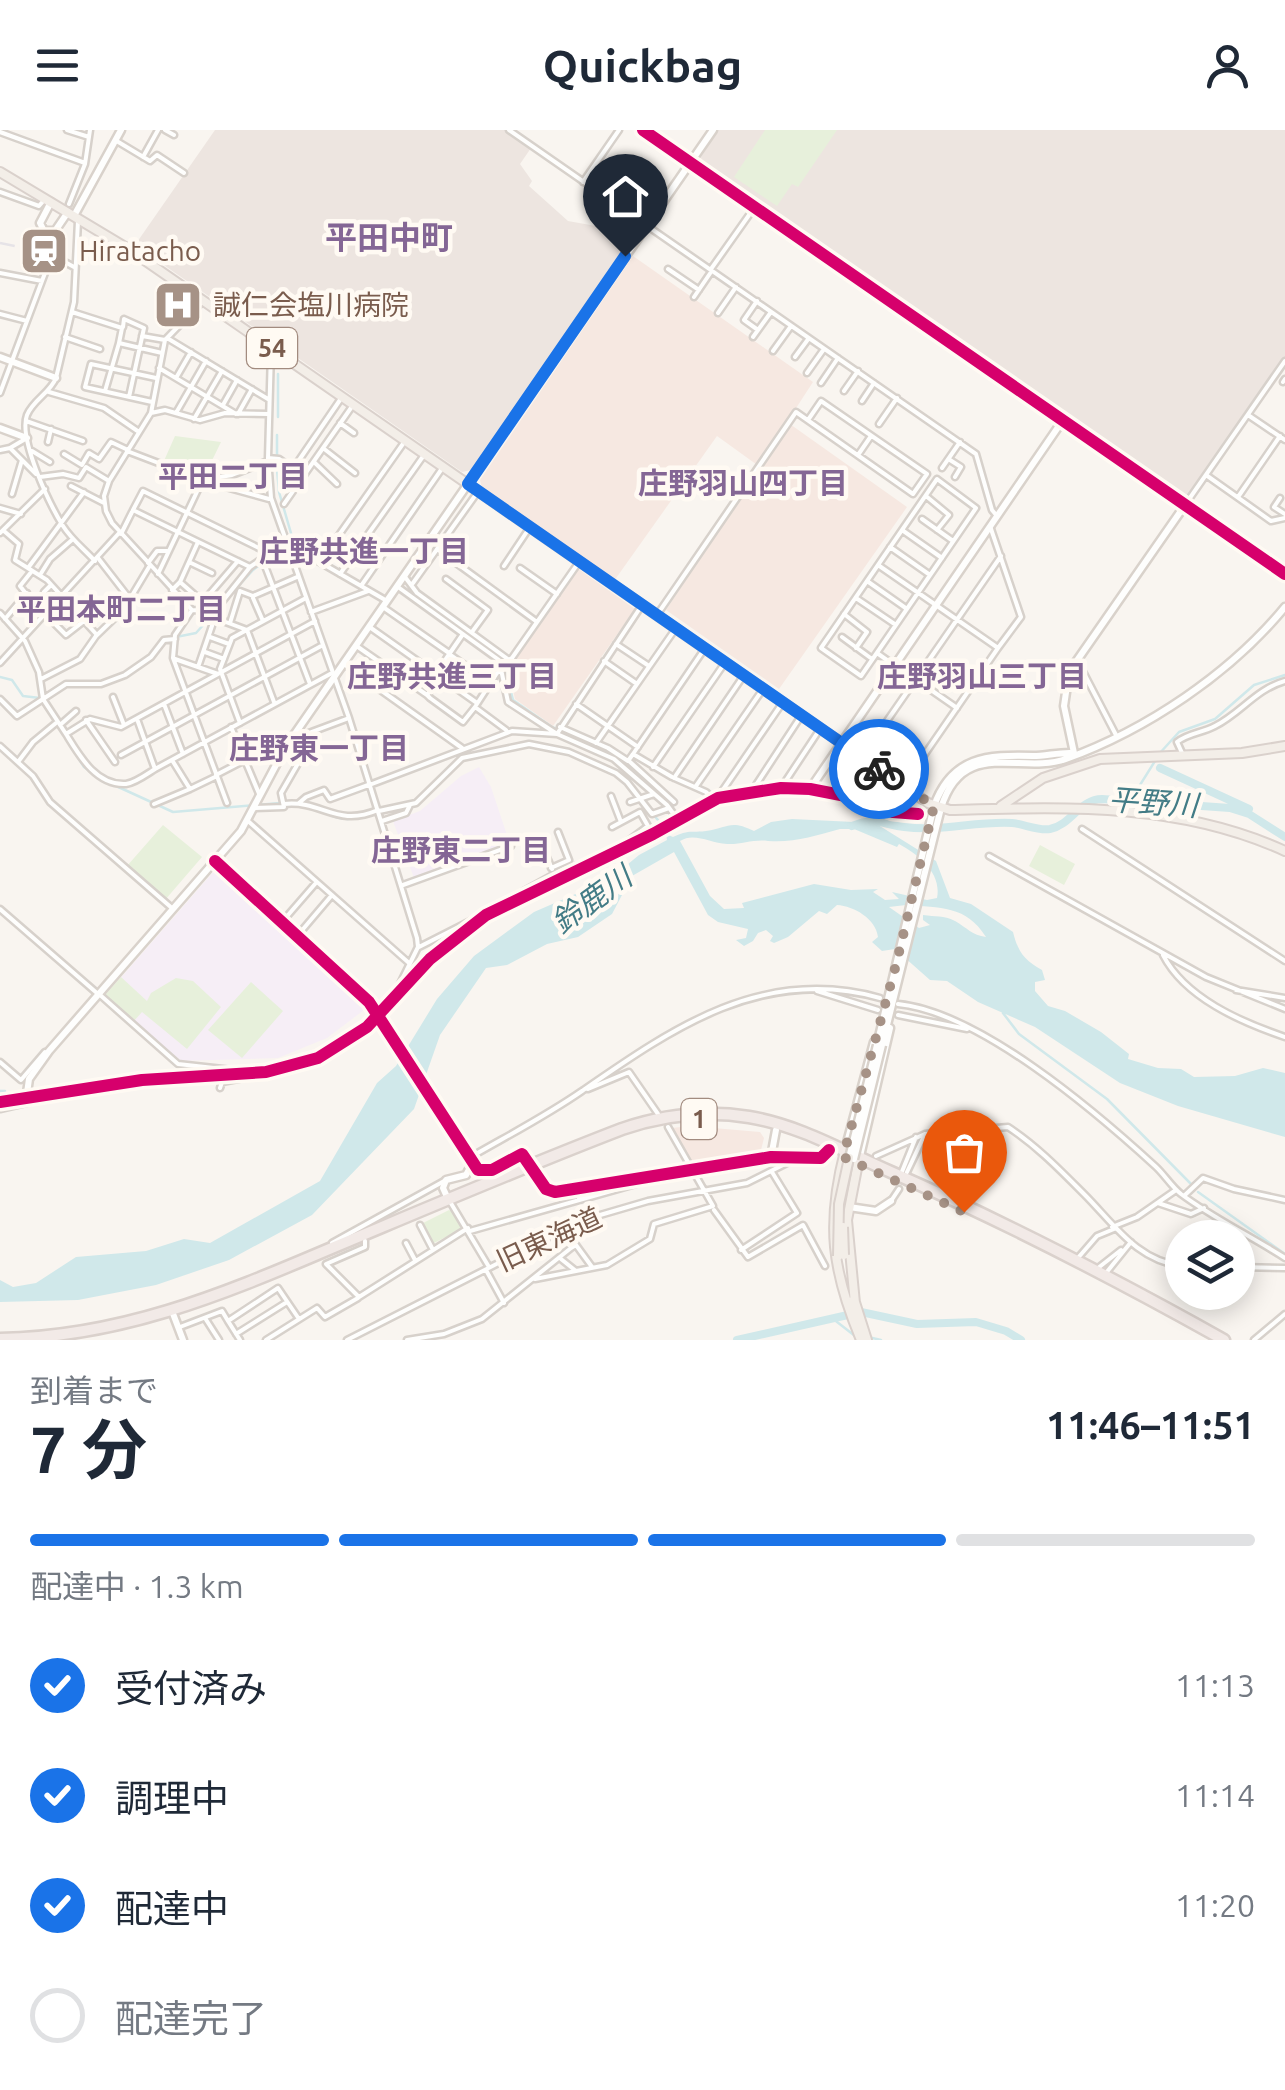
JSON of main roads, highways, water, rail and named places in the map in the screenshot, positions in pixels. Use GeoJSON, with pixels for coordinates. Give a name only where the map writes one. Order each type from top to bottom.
{"type":"FeatureCollection","features":[{"type":"Feature","properties":{"kind":"highway","name":"1"},"geometry":{"type":"LineString","coordinates":[[534,1168],[622,1129],[692,1114],[732,1114],[771,1122],[1053,1253],[1212,1340]]}},
{"type":"Feature","properties":{"kind":"highway","name":"1"},"geometry":{"type":"LineString","coordinates":[[0,1339],[86,1334],[175,1319],[270,1274],[624,1134],[669,1122],[731,1120],[776,1130],[824,1154],[903,1174],[1077,1259],[1104,1268],[1224,1340]]}},
{"type":"Feature","properties":{"kind":"highway","name":"1"},"geometry":{"type":"LineString","coordinates":[[74,1340],[175,1319],[451,1202]]}},
{"type":"Feature","properties":{"kind":"main road","name":"54"},"geometry":{"type":"LineString","coordinates":[[0,172],[73,211],[937,811],[998,808]]}},
{"type":"Feature","properties":{"kind":"main road"},"geometry":{"type":"LineString","coordinates":[[998,808],[1043,778],[1100,760],[1282,749]]}},
{"type":"Feature","properties":{"kind":"main road"},"geometry":{"type":"LineString","coordinates":[[1014,808],[1018,796]]}},
{"type":"Feature","properties":{"kind":"main road"},"geometry":{"type":"LineString","coordinates":[[998,808],[1102,807],[1162,813],[1285,851]]}},
{"type":"Feature","properties":{"kind":"main road"},"geometry":{"type":"LineString","coordinates":[[841,1256],[851,1158]]}},
{"type":"Feature","properties":{"kind":"main road"},"geometry":{"type":"LineString","coordinates":[[851,1158],[835,1188],[833,1218],[850,1303],[863,1340]]}},
{"type":"Feature","properties":{"kind":"main road"},"geometry":{"type":"LineString","coordinates":[[841,1256],[839,1204],[851,1158]]}},
{"type":"Feature","properties":{"kind":"water","name":"鈴鹿川"},"geometry":{"type":"Polygon","coordinates":[[[792,819],[875,823],[936,861],[950,898],[971,904],[1013,932],[1023,955],[1042,970],[1045,980],[1035,982],[1035,991],[1048,1006],[1101,1032],[1129,1054],[1128,1059],[1158,1068],[1181,1069],[1194,1077],[1235,1076],[1263,1068],[1285,1073],[1285,1137],[1178,1106],[1120,1083],[1035,1027],[978,1002],[947,981],[930,980],[895,949],[882,951],[872,942],[878,937],[873,925],[850,908],[837,905],[827,914],[819,911],[788,937],[774,943],[766,930],[744,946],[736,940],[746,938],[748,929],[718,922],[708,915],[674,852],[632,876],[612,914],[578,937],[547,944],[507,965],[486,968],[440,1035],[414,1109],[312,1215],[229,1260],[156,1285],[78,1300],[0,1302],[0,1280],[13,1287],[36,1283],[76,1257],[146,1251],[184,1239],[210,1243],[320,1181],[377,1083],[396,1066],[437,999],[474,956],[534,912],[610,879],[639,855],[667,840],[666,834],[673,837],[734,825],[754,831],[771,822],[792,819]],[[854,829],[786,841],[680,841],[710,896],[724,909],[744,908],[742,903],[814,884],[851,890],[878,889],[873,892],[885,900],[899,899],[892,892],[927,900],[937,898],[932,873],[914,854],[899,844],[897,847],[854,829]],[[906,905],[889,907],[919,928],[930,925],[923,915],[939,916],[986,937],[961,914],[906,905]]]}},
{"type":"Feature","properties":{"kind":"waterway"},"geometry":{"type":"LineString","coordinates":[[278,374],[278,417]]}},
{"type":"Feature","properties":{"kind":"waterway"},"geometry":{"type":"LineString","coordinates":[[277,435],[277,456]]}},
{"type":"Feature","properties":{"kind":"waterway"},"geometry":{"type":"LineString","coordinates":[[176,637],[196,633],[253,570],[293,540],[279,492],[277,469]]}},
{"type":"Feature","properties":{"kind":"waterway"},"geometry":{"type":"LineString","coordinates":[[408,585],[413,595],[464,629]]}},
{"type":"Feature","properties":{"kind":"waterway"},"geometry":{"type":"LineString","coordinates":[[502,657],[513,700],[552,727],[618,756],[673,807]]}},
{"type":"Feature","properties":{"kind":"waterway"},"geometry":{"type":"LineString","coordinates":[[107,680],[127,672]]}},
{"type":"Feature","properties":{"kind":"waterway"},"geometry":{"type":"LineString","coordinates":[[1159,754],[1179,732],[1215,719],[1254,685],[1285,675]]}},
{"type":"Feature","properties":{"kind":"waterway"},"geometry":{"type":"LineString","coordinates":[[0,677],[12,680],[23,696],[40,698],[84,767],[98,777]]}},
{"type":"Feature","properties":{"kind":"waterway"},"geometry":{"type":"LineString","coordinates":[[77,682],[94,682]]}},
{"type":"Feature","properties":{"kind":"waterway"},"geometry":{"type":"LineString","coordinates":[[45,695],[65,683]]}},
{"type":"Feature","properties":{"kind":"waterway"},"geometry":{"type":"LineString","coordinates":[[1130,801],[1155,761]]}},
{"type":"Feature","properties":{"kind":"waterway"},"geometry":{"type":"LineString","coordinates":[[1160,768],[1249,809]]}},
{"type":"Feature","properties":{"kind":"waterway"},"geometry":{"type":"LineString","coordinates":[[114,785],[173,812],[280,803]]}},
{"type":"Feature","properties":{"kind":"waterway"},"geometry":{"type":"LineString","coordinates":[[629,788],[658,820]]}},
{"type":"Feature","properties":{"kind":"waterway","name":"平野川"},"geometry":{"type":"LineString","coordinates":[[852,826],[873,821],[918,828],[1012,823],[1050,829],[1088,803],[1102,799],[1230,808],[1249,814],[1285,837]]}},
{"type":"Feature","properties":{"kind":"waterway"},"geometry":{"type":"LineString","coordinates":[[328,814],[347,819],[378,812]]}},
{"type":"Feature","properties":{"kind":"waterway"},"geometry":{"type":"LineString","coordinates":[[1003,1013],[1019,1034],[1107,1099],[1192,1185]]}},
{"type":"Feature","properties":{"kind":"waterway"},"geometry":{"type":"LineString","coordinates":[[0,1091],[5,1091]]}},
{"type":"Feature","properties":{"kind":"waterway"},"geometry":{"type":"LineString","coordinates":[[1198,1192],[1285,1254]]}},
{"type":"Feature","properties":{"kind":"waterway"},"geometry":{"type":"LineString","coordinates":[[737,1340],[861,1312],[917,1324],[976,1322],[1021,1340]]}},
{"type":"Feature","properties":{"kind":"waterway"},"geometry":{"type":"LineString","coordinates":[[832,1318],[855,1336]]}},
{"type":"Feature","properties":{"kind":"waterway"},"geometry":{"type":"LineString","coordinates":[[868,1337],[881,1340]]}},
{"type":"Feature","properties":{"kind":"railway"},"geometry":{"type":"LineString","coordinates":[[0,243],[49,253]]}},
{"type":"Feature","properties":{"kind":"place","name":"Hiratacho"},"geometry":{"type":"Point","coordinates":[44,251]}},
{"type":"Feature","properties":{"kind":"place","name":"誠仁会塩川病院"},"geometry":{"type":"Point","coordinates":[178,305]}},
{"type":"Feature","properties":{"kind":"district","name":"平田中町"},"geometry":{"type":"Point","coordinates":[389,238]}},
{"type":"Feature","properties":{"kind":"district","name":"平田二丁目"},"geometry":{"type":"Point","coordinates":[233,477]}},
{"type":"Feature","properties":{"kind":"district","name":"庄野羽山四丁目"},"geometry":{"type":"Point","coordinates":[743,484]}},
{"type":"Feature","properties":{"kind":"district","name":"庄野共進一丁目"},"geometry":{"type":"Point","coordinates":[364,552]}},
{"type":"Feature","properties":{"kind":"district","name":"平田本町二丁目"},"geometry":{"type":"Point","coordinates":[121,610]}},
{"type":"Feature","properties":{"kind":"district","name":"庄野共進三丁目"},"geometry":{"type":"Point","coordinates":[452,677]}},
{"type":"Feature","properties":{"kind":"district","name":"庄野羽山三丁目"},"geometry":{"type":"Point","coordinates":[982,677]}},
{"type":"Feature","properties":{"kind":"district","name":"庄野東一丁目"},"geometry":{"type":"Point","coordinates":[319,749]}},
{"type":"Feature","properties":{"kind":"district","name":"庄野東二丁目"},"geometry":{"type":"Point","coordinates":[461,851]}}]}
